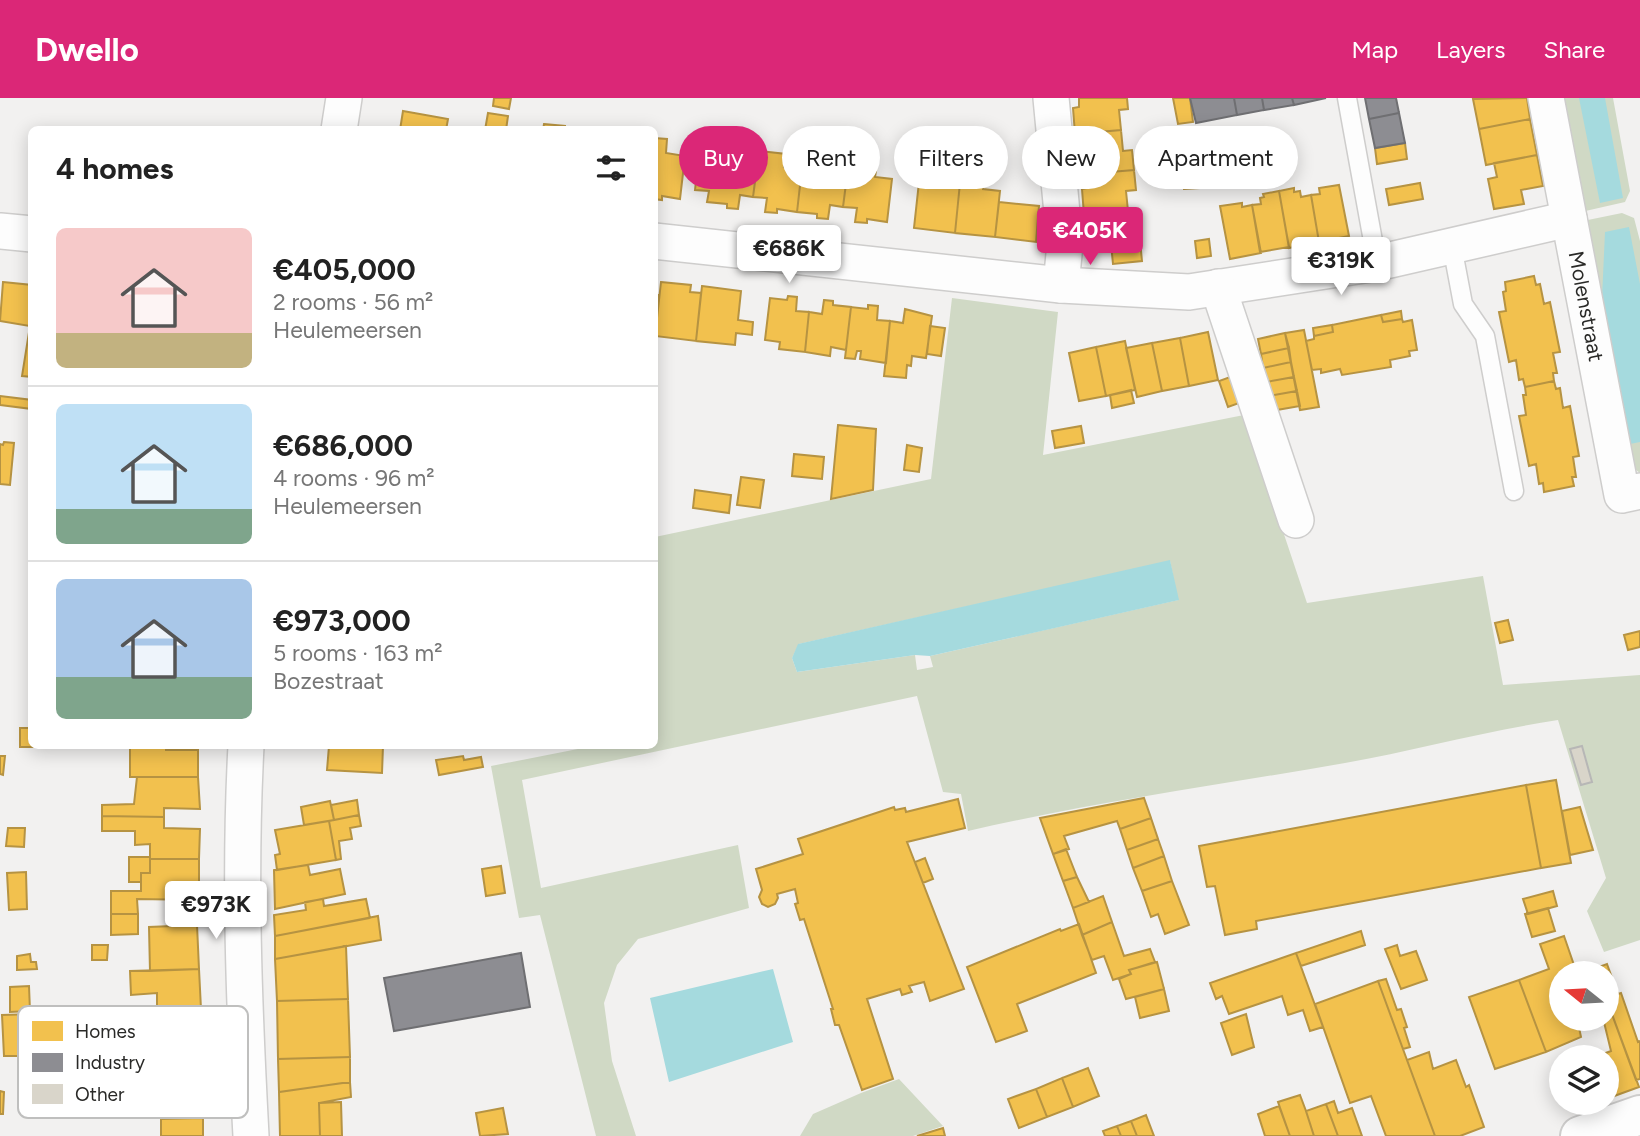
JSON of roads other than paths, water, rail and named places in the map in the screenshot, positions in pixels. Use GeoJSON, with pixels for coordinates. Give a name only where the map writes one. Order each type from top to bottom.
{"type":"FeatureCollection","features":[{"type":"Feature","properties":{"kind":"street"},"geometry":{"type":"LineString","coordinates":[[339,126],[344,98]]}},
{"type":"Feature","properties":{"kind":"street"},"geometry":{"type":"LineString","coordinates":[[1051,98],[1065,244],[1060,285]]}},
{"type":"Feature","properties":{"kind":"street","name":"Molenstraat"},"geometry":{"type":"LineString","coordinates":[[1546,98],[1622,495],[1640,492]]}},
{"type":"Feature","properties":{"kind":"street"},"geometry":{"type":"LineString","coordinates":[[658,241],[1060,285],[1189,292],[1377,263],[1569,219]]}},
{"type":"Feature","properties":{"kind":"street"},"geometry":{"type":"LineString","coordinates":[[0,231],[28,234]]}},
{"type":"Feature","properties":{"kind":"street"},"geometry":{"type":"LineString","coordinates":[[1218,287],[1296,520]]}},
{"type":"Feature","properties":{"kind":"street"},"geometry":{"type":"LineString","coordinates":[[246,749],[242,827],[246,1006]]}},
{"type":"Feature","properties":{"kind":"street"},"geometry":{"type":"LineString","coordinates":[[248,1073],[251,1136]]}},
{"type":"Feature","properties":{"kind":"street"},"geometry":{"type":"LineString","coordinates":[[1580,1136],[1640,1115]]}},
{"type":"Feature","properties":{"kind":"lane"},"geometry":{"type":"LineString","coordinates":[[1347,98],[1377,263]]}},
{"type":"Feature","properties":{"kind":"lane"},"geometry":{"type":"LineString","coordinates":[[1452,246],[1463,304],[1485,336],[1514,491]]}},
{"type":"Feature","properties":{"kind":"water"},"geometry":{"type":"Polygon","coordinates":[[[1579,98],[1605,98],[1623,198],[1600,203],[1579,98]]]}},
{"type":"Feature","properties":{"kind":"water"},"geometry":{"type":"Polygon","coordinates":[[[1629,227],[1640,284],[1640,442],[1630,444],[1602,298],[1605,232],[1629,227]]]}},
{"type":"Feature","properties":{"kind":"water"},"geometry":{"type":"Polygon","coordinates":[[[1170,560],[1179,600],[930,656],[915,655],[797,672],[792,658],[798,644],[1170,560]]]}},
{"type":"Feature","properties":{"kind":"water"},"geometry":{"type":"Polygon","coordinates":[[[773,969],[793,1042],[669,1082],[650,998],[773,969]]]}}]}
